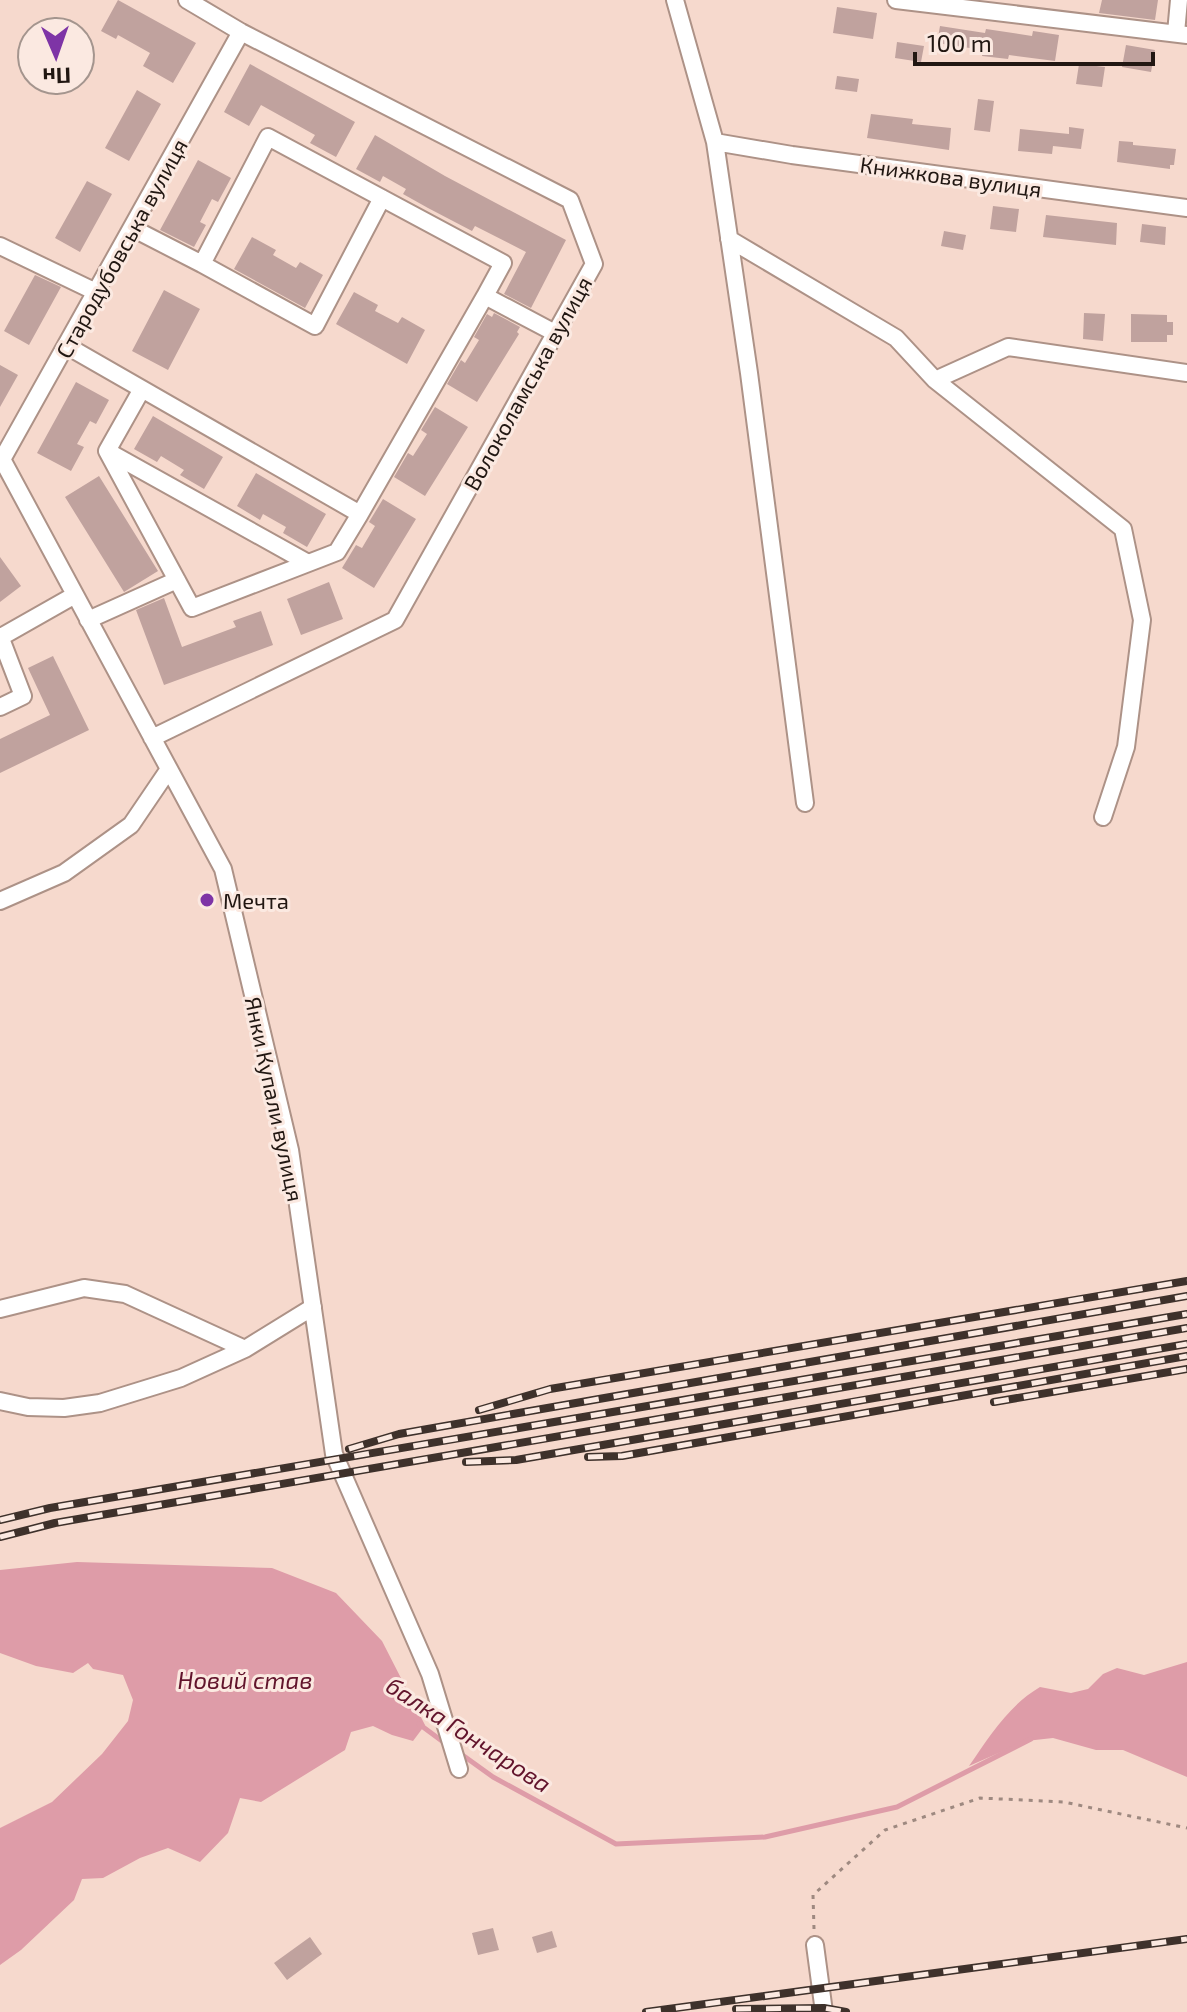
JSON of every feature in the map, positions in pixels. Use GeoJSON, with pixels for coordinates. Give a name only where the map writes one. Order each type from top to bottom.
{"type":"FeatureCollection","features":[{"type":"Feature","properties":{"kind":"street","name":"Волоколамська вулиця"},"geometry":{"type":"LineString","coordinates":[[152,738],[395,620],[594,264],[570,200],[241,32],[187,0]]}},
{"type":"Feature","properties":{"kind":"street"},"geometry":{"type":"LineString","coordinates":[[675,0],[715,142],[749,373],[805,803]]}},
{"type":"Feature","properties":{"kind":"street"},"geometry":{"type":"LineString","coordinates":[[896,0],[1181,34],[1179,0]]}},
{"type":"Feature","properties":{"kind":"street","name":"Стародубовська вулиця"},"geometry":{"type":"LineString","coordinates":[[1,462],[241,32]]}},
{"type":"Feature","properties":{"kind":"street"},"geometry":{"type":"LineString","coordinates":[[107,451],[192,608],[337,552],[503,263],[268,137],[202,264]]}},
{"type":"Feature","properties":{"kind":"street","name":"Книжкова вулиця"},"geometry":{"type":"LineString","coordinates":[[715,142],[1187,208]]}},
{"type":"Feature","properties":{"kind":"street"},"geometry":{"type":"LineString","coordinates":[[132,228],[315,326],[382,198]]}},
{"type":"Feature","properties":{"kind":"street"},"geometry":{"type":"LineString","coordinates":[[729,239],[896,338],[935,380],[1123,529],[1142,620],[1126,747],[1103,817]]}},
{"type":"Feature","properties":{"kind":"street"},"geometry":{"type":"LineString","coordinates":[[0,246],[96,292]]}},
{"type":"Feature","properties":{"kind":"street"},"geometry":{"type":"LineString","coordinates":[[485,296],[555,333]]}},
{"type":"Feature","properties":{"kind":"street"},"geometry":{"type":"LineString","coordinates":[[67,346],[360,514]]}},
{"type":"Feature","properties":{"kind":"street"},"geometry":{"type":"LineString","coordinates":[[935,380],[1008,347],[1187,373]]}},
{"type":"Feature","properties":{"kind":"street"},"geometry":{"type":"LineString","coordinates":[[107,451],[142,389]]}},
{"type":"Feature","properties":{"kind":"street"},"geometry":{"type":"LineString","coordinates":[[107,451],[308,563]]}},
{"type":"Feature","properties":{"kind":"street","name":"Янки Купали вулиця"},"geometry":{"type":"LineString","coordinates":[[1,462],[223,869],[290,1150],[334,1454],[430,1674],[459,1769]]}},
{"type":"Feature","properties":{"kind":"street"},"geometry":{"type":"LineString","coordinates":[[88,620],[177,580]]}},
{"type":"Feature","properties":{"kind":"street"},"geometry":{"type":"LineString","coordinates":[[0,707],[23,696],[0,637],[75,595]]}},
{"type":"Feature","properties":{"kind":"street"},"geometry":{"type":"LineString","coordinates":[[0,901],[64,873],[131,825],[169,769]]}},
{"type":"Feature","properties":{"kind":"street"},"geometry":{"type":"LineString","coordinates":[[0,1309],[84,1288],[125,1294],[245,1349]]}},
{"type":"Feature","properties":{"kind":"street"},"geometry":{"type":"LineString","coordinates":[[0,1401],[28,1407],[64,1408],[100,1403],[181,1378],[245,1349],[313,1307]]}},
{"type":"Feature","properties":{"kind":"street"},"geometry":{"type":"LineString","coordinates":[[815,1945],[824,2012]]}},
{"type":"Feature","properties":{"kind":"path"},"geometry":{"type":"LineString","coordinates":[[815,1945],[813,1895],[885,1830],[980,1798],[1064,1802],[1187,1828]]}},
{"type":"Feature","properties":{"kind":"water","name":"Новий став"},"geometry":{"type":"Polygon","coordinates":[[[77,1562],[272,1568],[336,1593],[382,1641],[425,1725],[413,1741],[373,1726],[351,1732],[345,1750],[261,1802],[240,1798],[228,1833],[200,1862],[168,1848],[140,1858],[103,1878],[82,1879],[74,1900],[21,1950],[0,1965],[0,1828],[52,1802],[102,1754],[128,1721],[133,1700],[123,1675],[93,1669],[88,1663],[73,1673],[36,1666],[0,1653],[0,1570],[77,1562]]]}},
{"type":"Feature","properties":{"kind":"water"},"geometry":{"type":"Polygon","coordinates":[[[1187,1662],[1187,1777],[1123,1750],[1096,1750],[1053,1738],[1026,1741],[969,1766],[1009,1712],[1040,1687],[1071,1693],[1088,1689],[1103,1674],[1117,1668],[1144,1675],[1187,1662]]]}},
{"type":"Feature","properties":{"kind":"building"},"geometry":{"type":"Polygon","coordinates":[[[118,0],[196,43],[173,83],[143,66],[150,53],[118,35],[116,39],[101,31],[118,0]]]}},
{"type":"Feature","properties":{"kind":"building"},"geometry":{"type":"Polygon","coordinates":[[[1102,0],[1158,0],[1155,20],[1099,13],[1102,0]]]}},
{"type":"Feature","properties":{"kind":"building"},"geometry":{"type":"Polygon","coordinates":[[[837,7],[877,13],[873,39],[833,33],[837,7]]]}},
{"type":"Feature","properties":{"kind":"building"},"geometry":{"type":"Polygon","coordinates":[[[940,26],[985,33],[986,29],[1032,36],[1033,31],[1059,35],[1055,61],[1009,55],[1008,59],[982,56],[983,50],[937,43],[940,26]]]}},
{"type":"Feature","properties":{"kind":"building"},"geometry":{"type":"Polygon","coordinates":[[[897,42],[924,46],[921,62],[895,58],[897,42]]]}},
{"type":"Feature","properties":{"kind":"building"},"geometry":{"type":"Polygon","coordinates":[[[1126,45],[1155,50],[1151,72],[1122,67],[1126,45]]]}},
{"type":"Feature","properties":{"kind":"building"},"geometry":{"type":"Polygon","coordinates":[[[250,64],[355,122],[336,157],[310,143],[315,135],[261,105],[249,126],[224,112],[250,64]]]}},
{"type":"Feature","properties":{"kind":"building"},"geometry":{"type":"Polygon","coordinates":[[[1079,64],[1105,67],[1102,87],[1076,84],[1079,64]]]}},
{"type":"Feature","properties":{"kind":"building"},"geometry":{"type":"Polygon","coordinates":[[[837,76],[859,79],[857,92],[835,89],[837,76]]]}},
{"type":"Feature","properties":{"kind":"building"},"geometry":{"type":"Polygon","coordinates":[[[137,90],[161,104],[129,161],[105,148],[137,90]]]}},
{"type":"Feature","properties":{"kind":"building"},"geometry":{"type":"Polygon","coordinates":[[[978,99],[994,101],[990,132],[974,130],[978,99]]]}},
{"type":"Feature","properties":{"kind":"building"},"geometry":{"type":"Polygon","coordinates":[[[871,114],[913,119],[912,124],[951,128],[949,150],[867,138],[871,114]]]}},
{"type":"Feature","properties":{"kind":"building"},"geometry":{"type":"Polygon","coordinates":[[[1069,127],[1084,129],[1081,149],[1053,146],[1052,154],[1018,151],[1020,129],[1069,134],[1069,127]]]}},
{"type":"Feature","properties":{"kind":"building"},"geometry":{"type":"Polygon","coordinates":[[[375,135],[566,240],[531,308],[504,294],[526,252],[475,226],[472,231],[428,208],[403,194],[406,189],[383,176],[380,182],[356,169],[375,135]]]}},
{"type":"Feature","properties":{"kind":"building"},"geometry":{"type":"Polygon","coordinates":[[[1119,141],[1176,149],[1174,165],[1170,165],[1170,169],[1117,162],[1119,141]]]}},
{"type":"Feature","properties":{"kind":"building"},"geometry":{"type":"Polygon","coordinates":[[[198,160],[231,178],[218,202],[212,199],[200,222],[206,225],[194,247],[160,230],[198,160]]]}},
{"type":"Feature","properties":{"kind":"building"},"geometry":{"type":"Polygon","coordinates":[[[87,181],[112,194],[80,252],[55,238],[87,181]]]}},
{"type":"Feature","properties":{"kind":"building"},"geometry":{"type":"Polygon","coordinates":[[[993,206],[1019,209],[1016,232],[990,229],[993,206]]]}},
{"type":"Feature","properties":{"kind":"building"},"geometry":{"type":"Polygon","coordinates":[[[1046,215],[1117,223],[1116,245],[1043,237],[1046,215]]]}},
{"type":"Feature","properties":{"kind":"building"},"geometry":{"type":"Polygon","coordinates":[[[1142,224],[1166,227],[1165,245],[1140,242],[1142,224]]]}},
{"type":"Feature","properties":{"kind":"building"},"geometry":{"type":"Polygon","coordinates":[[[944,231],[966,235],[963,250],[941,246],[944,231]]]}},
{"type":"Feature","properties":{"kind":"building"},"geometry":{"type":"Polygon","coordinates":[[[252,237],[276,250],[273,255],[296,268],[300,262],[323,275],[305,308],[234,269],[252,237]]]}},
{"type":"Feature","properties":{"kind":"building"},"geometry":{"type":"Polygon","coordinates":[[[35,275],[61,287],[29,345],[4,331],[35,275]]]}},
{"type":"Feature","properties":{"kind":"building"},"geometry":{"type":"Polygon","coordinates":[[[164,290],[200,309],[168,370],[132,351],[164,290]]]}},
{"type":"Feature","properties":{"kind":"building"},"geometry":{"type":"Polygon","coordinates":[[[354,292],[378,305],[375,311],[398,323],[402,317],[425,330],[407,364],[336,324],[354,292]]]}},
{"type":"Feature","properties":{"kind":"building"},"geometry":{"type":"Polygon","coordinates":[[[494,313],[520,327],[519,334],[477,402],[447,384],[461,360],[465,363],[479,340],[474,337],[487,314],[492,317],[494,313]]]}},
{"type":"Feature","properties":{"kind":"building"},"geometry":{"type":"Polygon","coordinates":[[[1084,313],[1105,314],[1103,341],[1083,339],[1084,313]]]}},
{"type":"Feature","properties":{"kind":"building"},"geometry":{"type":"Polygon","coordinates":[[[1131,314],[1167,315],[1167,322],[1173,322],[1173,335],[1167,335],[1167,342],[1131,342],[1131,314]]]}},
{"type":"Feature","properties":{"kind":"building"},"geometry":{"type":"Polygon","coordinates":[[[0,365],[18,375],[0,407],[0,365]]]}},
{"type":"Feature","properties":{"kind":"building"},"geometry":{"type":"Polygon","coordinates":[[[76,382],[109,400],[96,424],[90,421],[77,444],[84,447],[71,471],[37,453],[76,382]]]}},
{"type":"Feature","properties":{"kind":"building"},"geometry":{"type":"Polygon","coordinates":[[[435,407],[468,427],[425,496],[394,477],[408,453],[413,456],[427,434],[421,430],[435,407]]]}},
{"type":"Feature","properties":{"kind":"building"},"geometry":{"type":"Polygon","coordinates":[[[153,416],[223,457],[204,489],[180,475],[184,470],[161,456],[157,462],[134,449],[153,416]]]}},
{"type":"Feature","properties":{"kind":"building"},"geometry":{"type":"Polygon","coordinates":[[[256,473],[326,514],[307,547],[283,533],[286,527],[263,514],[260,520],[237,506],[256,473]]]}},
{"type":"Feature","properties":{"kind":"building"},"geometry":{"type":"Polygon","coordinates":[[[99,476],[158,571],[124,592],[65,497],[99,476]]]}},
{"type":"Feature","properties":{"kind":"building"},"geometry":{"type":"Polygon","coordinates":[[[383,499],[416,519],[374,588],[342,568],[356,545],[362,548],[375,526],[369,522],[383,499]]]}},
{"type":"Feature","properties":{"kind":"building"},"geometry":{"type":"Polygon","coordinates":[[[0,557],[21,586],[0,602],[0,557]]]}},
{"type":"Feature","properties":{"kind":"building"},"geometry":{"type":"Polygon","coordinates":[[[329,582],[343,619],[301,635],[287,599],[329,582]]]}},
{"type":"Feature","properties":{"kind":"building"},"geometry":{"type":"Polygon","coordinates":[[[164,598],[182,647],[236,627],[233,621],[261,611],[273,645],[164,685],[136,610],[164,598]]]}},
{"type":"Feature","properties":{"kind":"building"},"geometry":{"type":"Polygon","coordinates":[[[53,656],[89,730],[0,773],[0,739],[50,715],[28,668],[53,656]]]}},
{"type":"Feature","properties":{"kind":"building"},"geometry":{"type":"Polygon","coordinates":[[[493,1928],[499,1950],[478,1955],[472,1933],[493,1928]]]}},
{"type":"Feature","properties":{"kind":"building"},"geometry":{"type":"Polygon","coordinates":[[[552,1931],[557,1947],[537,1953],[532,1937],[552,1931]]]}},
{"type":"Feature","properties":{"kind":"building"},"geometry":{"type":"Polygon","coordinates":[[[310,1937],[322,1954],[287,1980],[274,1963],[310,1937]]]}},
{"type":"Feature","properties":{"kind":"waterway","name":"балка Гончарова"},"geometry":{"type":"LineString","coordinates":[[419,1724],[446,1744]]}},
{"type":"Feature","properties":{"kind":"waterway","name":"балка Гончарова"},"geometry":{"type":"LineString","coordinates":[[461,1754],[493,1777],[616,1844],[765,1837],[897,1807],[1031,1739]]}},
{"type":"Feature","properties":{"kind":"railway"},"geometry":{"type":"LineString","coordinates":[[479,1410],[550,1389],[1187,1281]]}},
{"type":"Feature","properties":{"kind":"railway"},"geometry":{"type":"LineString","coordinates":[[349,1449],[399,1434],[1187,1296]]}},
{"type":"Feature","properties":{"kind":"railway"},"geometry":{"type":"LineString","coordinates":[[0,1520],[50,1508],[1187,1314]]}},
{"type":"Feature","properties":{"kind":"railway"},"geometry":{"type":"LineString","coordinates":[[0,1537],[55,1523],[1187,1328]]}},
{"type":"Feature","properties":{"kind":"railway"},"geometry":{"type":"LineString","coordinates":[[466,1462],[516,1460],[1187,1344]]}},
{"type":"Feature","properties":{"kind":"railway"},"geometry":{"type":"LineString","coordinates":[[588,1457],[622,1456],[1187,1356]]}},
{"type":"Feature","properties":{"kind":"railway"},"geometry":{"type":"LineString","coordinates":[[994,1402],[1187,1369]]}},
{"type":"Feature","properties":{"kind":"railway"},"geometry":{"type":"LineString","coordinates":[[646,2012],[1187,1939]]}},
{"type":"Feature","properties":{"kind":"railway"},"geometry":{"type":"LineString","coordinates":[[736,2009],[824,2008],[846,2012]]}},
{"type":"Feature","properties":{"kind":"place","name":"Мечта"},"geometry":{"type":"Point","coordinates":[207,900]}}]}
